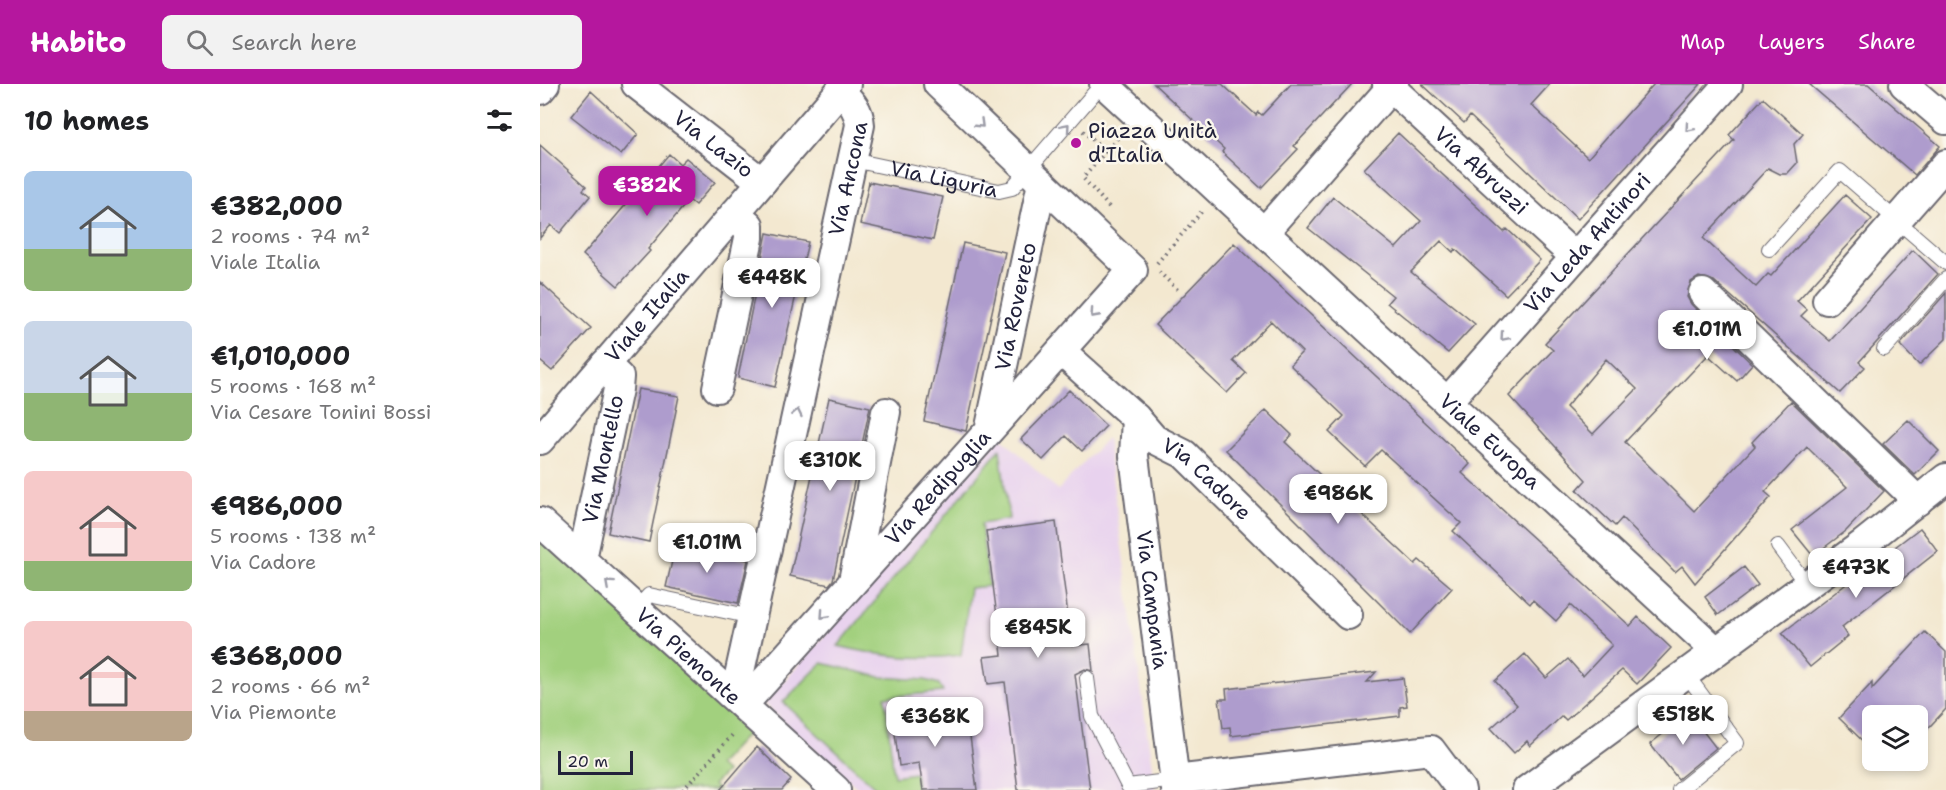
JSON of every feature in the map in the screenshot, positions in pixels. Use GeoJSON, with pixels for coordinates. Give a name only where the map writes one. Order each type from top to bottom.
{"type":"FeatureCollection","features":[{"type":"Feature","properties":{"kind":"street"},"geometry":{"type":"LineString","coordinates":[[540,90],[545,84]]}},
{"type":"Feature","properties":{"kind":"street","name":"Via Lazio"},"geometry":{"type":"LineString","coordinates":[[636,84],[762,182]]}},
{"type":"Feature","properties":{"kind":"street","name":"Via Liguria"},"geometry":{"type":"LineString","coordinates":[[938,84],[1035,177],[1145,265]]}},
{"type":"Feature","properties":{"kind":"street"},"geometry":{"type":"LineString","coordinates":[[1103,84],[1264,232],[1390,85]]}},
{"type":"Feature","properties":{"kind":"street","name":"Via Leda Antinori"},"geometry":{"type":"LineString","coordinates":[[1448,402],[1728,84]]}},
{"type":"Feature","properties":{"kind":"street"},"geometry":{"type":"LineString","coordinates":[[1904,84],[1946,120]]}},
{"type":"Feature","properties":{"kind":"street","name":"Via Abruzzi"},"geometry":{"type":"LineString","coordinates":[[1390,85],[1575,257]]}},
{"type":"Feature","properties":{"kind":"street","name":"Viale Italia"},"geometry":{"type":"LineString","coordinates":[[540,440],[843,87]]}},
{"type":"Feature","properties":{"kind":"street","name":"Via Ancona"},"geometry":{"type":"LineString","coordinates":[[736,699],[737,685],[860,125],[860,114],[843,87]]}},
{"type":"Feature","properties":{"kind":"street"},"geometry":{"type":"LineString","coordinates":[[1827,300],[1946,164]]}},
{"type":"Feature","properties":{"kind":"street","name":"Via Rovereto"},"geometry":{"type":"LineString","coordinates":[[990,430],[1035,177]]}},
{"type":"Feature","properties":{"kind":"street"},"geometry":{"type":"LineString","coordinates":[[717,388],[749,238],[749,225],[735,213]]}},
{"type":"Feature","properties":{"kind":"street","name":"Viale Europa"},"geometry":{"type":"LineString","coordinates":[[1264,232],[1716,651]]}},
{"type":"Feature","properties":{"kind":"street","name":"Via Redipuglia"},"geometry":{"type":"LineString","coordinates":[[736,699],[853,583],[1061,351],[1145,265]]}},
{"type":"Feature","properties":{"kind":"street"},"geometry":{"type":"LineString","coordinates":[[1703,293],[1918,501]]}},
{"type":"Feature","properties":{"kind":"street","name":"Via Cadore"},"geometry":{"type":"LineString","coordinates":[[1061,351],[1136,418],[1154,439],[1184,454],[1348,615]]}},
{"type":"Feature","properties":{"kind":"street","name":"Via Montello"},"geometry":{"type":"LineString","coordinates":[[582,559],[618,389],[619,377],[605,364]]}},
{"type":"Feature","properties":{"kind":"street"},"geometry":{"type":"LineString","coordinates":[[853,583],[886,412]]}},
{"type":"Feature","properties":{"kind":"street","name":"Via Campania"},"geometry":{"type":"LineString","coordinates":[[1136,418],[1134,456],[1176,785]]}},
{"type":"Feature","properties":{"kind":"street"},"geometry":{"type":"LineString","coordinates":[[1527,790],[1808,585],[1946,478]]}},
{"type":"Feature","properties":{"kind":"street","name":"Via Piemonte"},"geometry":{"type":"LineString","coordinates":[[540,522],[836,790]]}},
{"type":"Feature","properties":{"kind":"street"},"geometry":{"type":"LineString","coordinates":[[1176,785],[1431,750],[1461,790]]}},
{"type":"Feature","properties":{"kind":"lane"},"geometry":{"type":"LineString","coordinates":[[1035,177],[1072,120],[1103,84]]}},
{"type":"Feature","properties":{"kind":"lane","name":"Via Liguria"},"geometry":{"type":"LineString","coordinates":[[853,160],[999,191],[1012,188],[1035,177]]}},
{"type":"Feature","properties":{"kind":"lane"},"geometry":{"type":"LineString","coordinates":[[1769,249],[1840,171],[1946,263]]}},
{"type":"Feature","properties":{"kind":"lane"},"geometry":{"type":"LineString","coordinates":[[1884,349],[1946,279]]}},
{"type":"Feature","properties":{"kind":"lane"},"geometry":{"type":"LineString","coordinates":[[1778,546],[1808,585]]}},
{"type":"Feature","properties":{"kind":"lane"},"geometry":{"type":"LineString","coordinates":[[636,609],[649,595],[752,617]]}},
{"type":"Feature","properties":{"kind":"lane"},"geometry":{"type":"LineString","coordinates":[[1679,790],[1737,743],[1686,674]]}},
{"type":"Feature","properties":{"kind":"lane"},"geometry":{"type":"LineString","coordinates":[[1087,678],[1092,716],[1128,786],[1176,785]]}},
{"type":"Feature","properties":{"kind":"path"},"geometry":{"type":"LineString","coordinates":[[1112,211],[1083,178],[1137,115]]}},
{"type":"Feature","properties":{"kind":"path"},"geometry":{"type":"LineString","coordinates":[[1072,120],[1106,152]]}},
{"type":"Feature","properties":{"kind":"path"},"geometry":{"type":"LineString","coordinates":[[1180,292],[1145,265],[1219,191]]}},
{"type":"Feature","properties":{"kind":"path"},"geometry":{"type":"LineString","coordinates":[[683,790],[736,732]]}},
{"type":"Feature","properties":{"kind":"shaded area"},"geometry":{"type":"Polygon","coordinates":[[[1001,437],[1058,490],[1107,438],[1155,790],[860,790],[764,704],[1001,437]]]}},
{"type":"Feature","properties":{"kind":"green space"},"geometry":{"type":"Polygon","coordinates":[[[1000,449],[1009,519],[981,524],[989,586],[970,588],[961,655],[929,658],[899,656],[838,646],[1000,449]]]}},
{"type":"Feature","properties":{"kind":"green space"},"geometry":{"type":"Polygon","coordinates":[[[540,534],[715,696],[749,732],[718,765],[726,772],[713,785],[718,790],[540,790],[540,534]]]}},
{"type":"Feature","properties":{"kind":"green space"},"geometry":{"type":"Polygon","coordinates":[[[822,663],[880,677],[925,680],[939,684],[943,692],[885,697],[894,776],[915,773],[917,790],[878,790],[783,702],[822,663]]]}},
{"type":"Feature","properties":{"kind":"building"},"geometry":{"type":"Polygon","coordinates":[[[1154,84],[1222,84],[1256,115],[1258,112],[1262,115],[1291,84],[1352,84],[1294,146],[1298,149],[1261,188],[1222,152],[1224,149],[1154,84]]]}},
{"type":"Feature","properties":{"kind":"building"},"geometry":{"type":"Polygon","coordinates":[[[1422,84],[1550,84],[1531,105],[1588,158],[1654,84],[1701,84],[1578,219],[1470,116],[1464,123],[1422,84]]]}},
{"type":"Feature","properties":{"kind":"building"},"geometry":{"type":"Polygon","coordinates":[[[1809,84],[1868,84],[1940,146],[1915,175],[1809,84]]]}},
{"type":"Feature","properties":{"kind":"building"},"geometry":{"type":"Polygon","coordinates":[[[591,91],[638,134],[621,155],[571,116],[591,91]]]}},
{"type":"Feature","properties":{"kind":"building"},"geometry":{"type":"Polygon","coordinates":[[[1763,98],[1803,134],[1794,144],[1797,163],[1787,174],[1780,174],[1768,168],[1703,238],[1756,287],[1768,274],[1771,276],[1845,195],[1872,219],[1797,301],[1807,310],[1801,316],[1830,341],[1913,250],[1938,274],[1859,362],[1865,367],[1840,393],[1714,281],[1699,277],[1691,282],[1687,297],[1691,304],[1752,364],[1737,381],[1708,355],[1625,442],[1694,511],[1755,446],[1752,442],[1791,401],[1884,491],[1846,531],[1813,556],[1792,530],[1847,487],[1807,447],[1765,492],[1771,497],[1695,583],[1682,566],[1675,572],[1622,518],[1615,526],[1577,490],[1586,480],[1509,396],[1553,350],[1545,343],[1734,140],[1729,135],[1763,98]],[[1606,359],[1566,407],[1593,434],[1637,389],[1606,359]]]}},
{"type":"Feature","properties":{"kind":"building"},"geometry":{"type":"Polygon","coordinates":[[[1398,133],[1504,232],[1507,229],[1540,260],[1506,295],[1455,249],[1453,252],[1441,241],[1411,272],[1475,324],[1448,353],[1387,303],[1393,296],[1308,228],[1333,197],[1396,248],[1421,221],[1364,169],[1398,133]]]}},
{"type":"Feature","properties":{"kind":"building"},"geometry":{"type":"Polygon","coordinates":[[[540,145],[586,186],[583,190],[590,196],[560,233],[551,225],[540,238],[540,145]]]}},
{"type":"Feature","properties":{"kind":"building"},"geometry":{"type":"Polygon","coordinates":[[[669,154],[680,164],[686,158],[715,182],[695,205],[689,200],[648,249],[650,251],[618,286],[583,255],[669,154]]]}},
{"type":"Feature","properties":{"kind":"building"},"geometry":{"type":"Polygon","coordinates":[[[869,182],[943,197],[933,240],[860,224],[869,182]]]}},
{"type":"Feature","properties":{"kind":"building"},"geometry":{"type":"Polygon","coordinates":[[[767,233],[808,242],[775,387],[738,378],[767,233]]]}},
{"type":"Feature","properties":{"kind":"building"},"geometry":{"type":"Polygon","coordinates":[[[963,243],[1005,252],[966,431],[924,421],[963,243]]]}},
{"type":"Feature","properties":{"kind":"building"},"geometry":{"type":"Polygon","coordinates":[[[1234,243],[1470,464],[1462,473],[1630,626],[1638,617],[1671,648],[1637,684],[1622,670],[1566,720],[1562,716],[1530,746],[1527,741],[1514,753],[1491,728],[1517,705],[1495,681],[1525,654],[1546,678],[1568,659],[1583,676],[1612,645],[1570,605],[1556,621],[1533,600],[1530,604],[1453,531],[1461,523],[1381,450],[1365,466],[1329,432],[1344,416],[1290,365],[1302,352],[1271,321],[1233,361],[1246,373],[1227,393],[1155,325],[1234,243]]]}},
{"type":"Feature","properties":{"kind":"building"},"geometry":{"type":"Polygon","coordinates":[[[540,282],[591,328],[552,371],[540,361],[540,282]]]}},
{"type":"Feature","properties":{"kind":"building"},"geometry":{"type":"Polygon","coordinates":[[[1946,293],[1946,339],[1919,365],[1900,345],[1946,293]]]}},
{"type":"Feature","properties":{"kind":"building"},"geometry":{"type":"Polygon","coordinates":[[[638,389],[679,396],[649,542],[608,533],[638,389]]]}},
{"type":"Feature","properties":{"kind":"building"},"geometry":{"type":"Polygon","coordinates":[[[1069,390],[1106,426],[1082,451],[1066,436],[1043,460],[1021,439],[1069,390]]]}},
{"type":"Feature","properties":{"kind":"building"},"geometry":{"type":"Polygon","coordinates":[[[829,398],[870,407],[833,580],[829,585],[790,576],[829,398]]]}},
{"type":"Feature","properties":{"kind":"building"},"geometry":{"type":"Polygon","coordinates":[[[1266,410],[1292,435],[1285,442],[1415,564],[1419,560],[1452,588],[1410,634],[1226,450],[1266,410]]]}},
{"type":"Feature","properties":{"kind":"building"},"geometry":{"type":"Polygon","coordinates":[[[1908,420],[1939,451],[1915,475],[1883,444],[1908,420]]]}},
{"type":"Feature","properties":{"kind":"building"},"geometry":{"type":"Polygon","coordinates":[[[1056,522],[1072,646],[1090,644],[1093,671],[1085,669],[1075,674],[1090,790],[1018,790],[1005,682],[988,684],[984,657],[1002,655],[986,531],[1056,522]]]}},
{"type":"Feature","properties":{"kind":"building"},"geometry":{"type":"Polygon","coordinates":[[[1920,528],[1938,551],[1842,627],[1848,636],[1810,667],[1782,633],[1920,528]]]}},
{"type":"Feature","properties":{"kind":"building"},"geometry":{"type":"Polygon","coordinates":[[[676,544],[748,560],[738,603],[666,587],[676,544]]]}},
{"type":"Feature","properties":{"kind":"building"},"geometry":{"type":"Polygon","coordinates":[[[1744,567],[1758,585],[1718,615],[1705,597],[1744,567]]]}},
{"type":"Feature","properties":{"kind":"building"},"geometry":{"type":"Polygon","coordinates":[[[1925,632],[1946,652],[1946,709],[1928,728],[1928,705],[1862,705],[1862,740],[1839,718],[1872,683],[1872,689],[1925,632]]]}},
{"type":"Feature","properties":{"kind":"building"},"geometry":{"type":"Polygon","coordinates":[[[1376,672],[1367,682],[1403,678],[1407,706],[1400,707],[1400,716],[1231,736],[1230,727],[1223,728],[1219,699],[1227,699],[1226,689],[1376,672]]]}},
{"type":"Feature","properties":{"kind":"building"},"geometry":{"type":"Polygon","coordinates":[[[936,704],[939,724],[968,721],[977,790],[923,790],[919,763],[899,766],[892,709],[936,704]]]}},
{"type":"Feature","properties":{"kind":"building"},"geometry":{"type":"Polygon","coordinates":[[[1689,713],[1716,748],[1678,779],[1650,744],[1689,713]]]}},
{"type":"Feature","properties":{"kind":"building"},"geometry":{"type":"Polygon","coordinates":[[[757,747],[791,780],[782,790],[720,790],[757,747]]]}},
{"type":"Feature","properties":{"kind":"place","name":"Piazza Unità d'Italia"},"geometry":{"type":"Point","coordinates":[1076,143]}}]}
